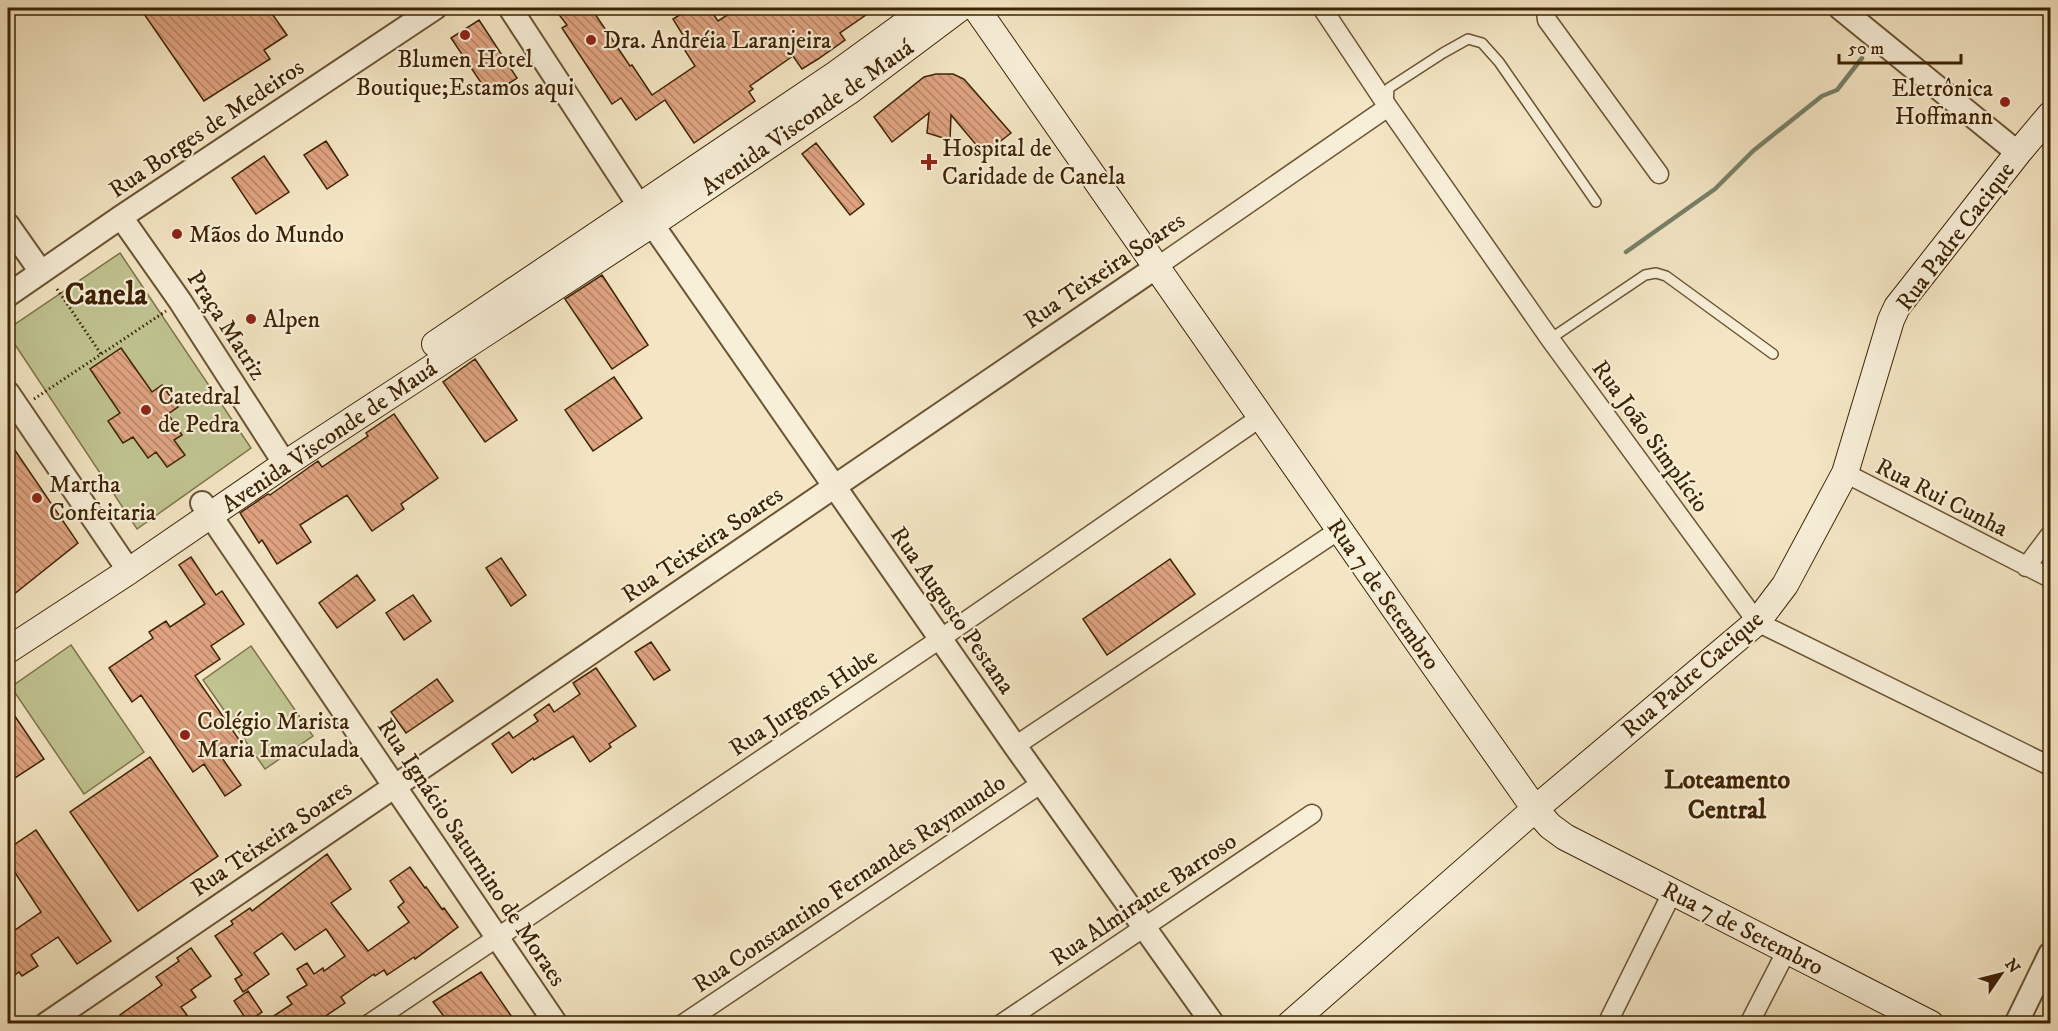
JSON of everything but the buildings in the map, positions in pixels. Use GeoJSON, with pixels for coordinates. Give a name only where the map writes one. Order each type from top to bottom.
{"type":"FeatureCollection","features":[{"type":"Feature","properties":{"kind":"main road","name":"Avenida Visconde de Mauá"},"geometry":{"type":"LineString","coordinates":[[842,83],[927,8]]}},
{"type":"Feature","properties":{"kind":"main road","name":"Avenida Visconde de Mauá"},"geometry":{"type":"LineString","coordinates":[[8,650],[124,565],[281,457],[842,83],[960,8]]}},
{"type":"Feature","properties":{"kind":"main road","name":"Rua 7 de Setembro"},"geometry":{"type":"LineString","coordinates":[[976,8],[1158,266],[1339,530],[1535,809],[1550,826],[1565,837],[1931,1023]]}},
{"type":"Feature","properties":{"kind":"main road","name":"Rua Padre Cacique"},"geometry":{"type":"LineString","coordinates":[[1290,1023],[1535,809],[1757,622],[1785,585],[1845,474],[1891,320],[1897,307],[2050,115]]}},
{"type":"Feature","properties":{"kind":"main road","name":"Avenida Visconde de Mauá"},"geometry":{"type":"LineString","coordinates":[[8,631],[124,565]]}},
{"type":"Feature","properties":{"kind":"street","name":"Rua Borges de Medeiros"},"geometry":{"type":"LineString","coordinates":[[8,296],[121,217],[435,8]]}},
{"type":"Feature","properties":{"kind":"street","name":"Rua Augusto Pestana"},"geometry":{"type":"LineString","coordinates":[[510,8],[646,215],[1015,746],[1213,1023]]}},
{"type":"Feature","properties":{"kind":"street","name":"Rua João Simplício"},"geometry":{"type":"LineString","coordinates":[[1322,8],[1388,107],[1550,339],[1757,622],[2050,766]]}},
{"type":"Feature","properties":{"kind":"street"},"geometry":{"type":"LineString","coordinates":[[1547,8],[1545,12],[1547,20],[1659,174]]}},
{"type":"Feature","properties":{"kind":"street"},"geometry":{"type":"LineString","coordinates":[[1840,8],[2018,153]]}},
{"type":"Feature","properties":{"kind":"street","name":"Rua Teixeira Soares"},"geometry":{"type":"LineString","coordinates":[[46,1023],[1388,107]]}},
{"type":"Feature","properties":{"kind":"street","name":"Praça Matriz"},"geometry":{"type":"LineString","coordinates":[[121,217],[180,301],[281,457]]}},
{"type":"Feature","properties":{"kind":"street"},"geometry":{"type":"LineString","coordinates":[[8,225],[41,272]]}},
{"type":"Feature","properties":{"kind":"street"},"geometry":{"type":"LineString","coordinates":[[13,401],[124,565]]}},
{"type":"Feature","properties":{"kind":"street","name":"Rua Jurgens Hube"},"geometry":{"type":"LineString","coordinates":[[369,1023],[940,639],[1261,417]]}},
{"type":"Feature","properties":{"kind":"street","name":"Rua Rui Cunha"},"geometry":{"type":"LineString","coordinates":[[1845,474],[2050,578]]}},
{"type":"Feature","properties":{"kind":"street","name":"Rua Ignácio Saturnino de Moraes"},"geometry":{"type":"LineString","coordinates":[[207,509],[556,1023]]}},
{"type":"Feature","properties":{"kind":"street"},"geometry":{"type":"LineString","coordinates":[[1015,746],[1339,530]]}},
{"type":"Feature","properties":{"kind":"street"},"geometry":{"type":"LineString","coordinates":[[2026,567],[2050,535]]}},
{"type":"Feature","properties":{"kind":"street","name":"Rua Constantino Fernandes Raymundo"},"geometry":{"type":"LineString","coordinates":[[683,1023],[1042,783]]}},
{"type":"Feature","properties":{"kind":"street","name":"Rua Almirante Barroso"},"geometry":{"type":"LineString","coordinates":[[1001,1023],[1312,814]]}},
{"type":"Feature","properties":{"kind":"street"},"geometry":{"type":"LineString","coordinates":[[1607,1023],[1673,891]]}},
{"type":"Feature","properties":{"kind":"street"},"geometry":{"type":"LineString","coordinates":[[1749,1023],[1787,950]]}},
{"type":"Feature","properties":{"kind":"street"},"geometry":{"type":"LineString","coordinates":[[2016,1023],[2050,954]]}},
{"type":"Feature","properties":{"kind":"lane"},"geometry":{"type":"LineString","coordinates":[[1388,107],[1389,88],[1443,52],[1468,39],[1482,43],[1499,62],[1596,202]]}},
{"type":"Feature","properties":{"kind":"lane"},"geometry":{"type":"LineString","coordinates":[[1550,339],[1645,275],[1656,273],[1666,276],[1773,354]]}},
{"type":"Feature","properties":{"kind":"path"},"geometry":{"type":"LineString","coordinates":[[57,289],[101,354]]}},
{"type":"Feature","properties":{"kind":"path"},"geometry":{"type":"LineString","coordinates":[[13,401],[101,354],[180,301]]}},
{"type":"Feature","properties":{"kind":"green space"},"geometry":{"type":"Polygon","coordinates":[[[120,253],[251,448],[137,529],[8,334],[8,329],[120,253]]]}},
{"type":"Feature","properties":{"kind":"green space"},"geometry":{"type":"Polygon","coordinates":[[[71,645],[144,752],[84,794],[11,687],[71,645]]]}},
{"type":"Feature","properties":{"kind":"green space"},"geometry":{"type":"Polygon","coordinates":[[[251,646],[313,736],[265,769],[203,680],[251,646]]]}},
{"type":"Feature","properties":{"kind":"waterway"},"geometry":{"type":"LineString","coordinates":[[1626,252],[1715,189],[1753,151],[1822,96],[1837,90],[1862,58]]}},
{"type":"Feature","properties":{"kind":"place","name":"Blumen Hotel Boutique;Estamos aqui"},"geometry":{"type":"Point","coordinates":[465,35]}},
{"type":"Feature","properties":{"kind":"place","name":"Dra. Andréia Laranjeira"},"geometry":{"type":"Point","coordinates":[591,40]}},
{"type":"Feature","properties":{"kind":"place","name":"Eletrônica Hoffmann"},"geometry":{"type":"Point","coordinates":[2005,102]}},
{"type":"Feature","properties":{"kind":"place","name":"Hospital de Caridade de Canela"},"geometry":{"type":"Point","coordinates":[929,162]}},
{"type":"Feature","properties":{"kind":"place","name":"Mãos do Mundo"},"geometry":{"type":"Point","coordinates":[177,234]}},
{"type":"Feature","properties":{"kind":"place","name":"Alpen"},"geometry":{"type":"Point","coordinates":[251,319]}},
{"type":"Feature","properties":{"kind":"place","name":"Catedral de Pedra"},"geometry":{"type":"Point","coordinates":[146,410]}},
{"type":"Feature","properties":{"kind":"place","name":"Martha Confeitaria"},"geometry":{"type":"Point","coordinates":[37,498]}},
{"type":"Feature","properties":{"kind":"place","name":"Colégio Marista Maria Imaculada"},"geometry":{"type":"Point","coordinates":[185,735]}},
{"type":"Feature","properties":{"kind":"district","name":"Canela"},"geometry":{"type":"Point","coordinates":[106,294]}},
{"type":"Feature","properties":{"kind":"district","name":"Loteamento Central"},"geometry":{"type":"Point","coordinates":[1727,794]}}]}
